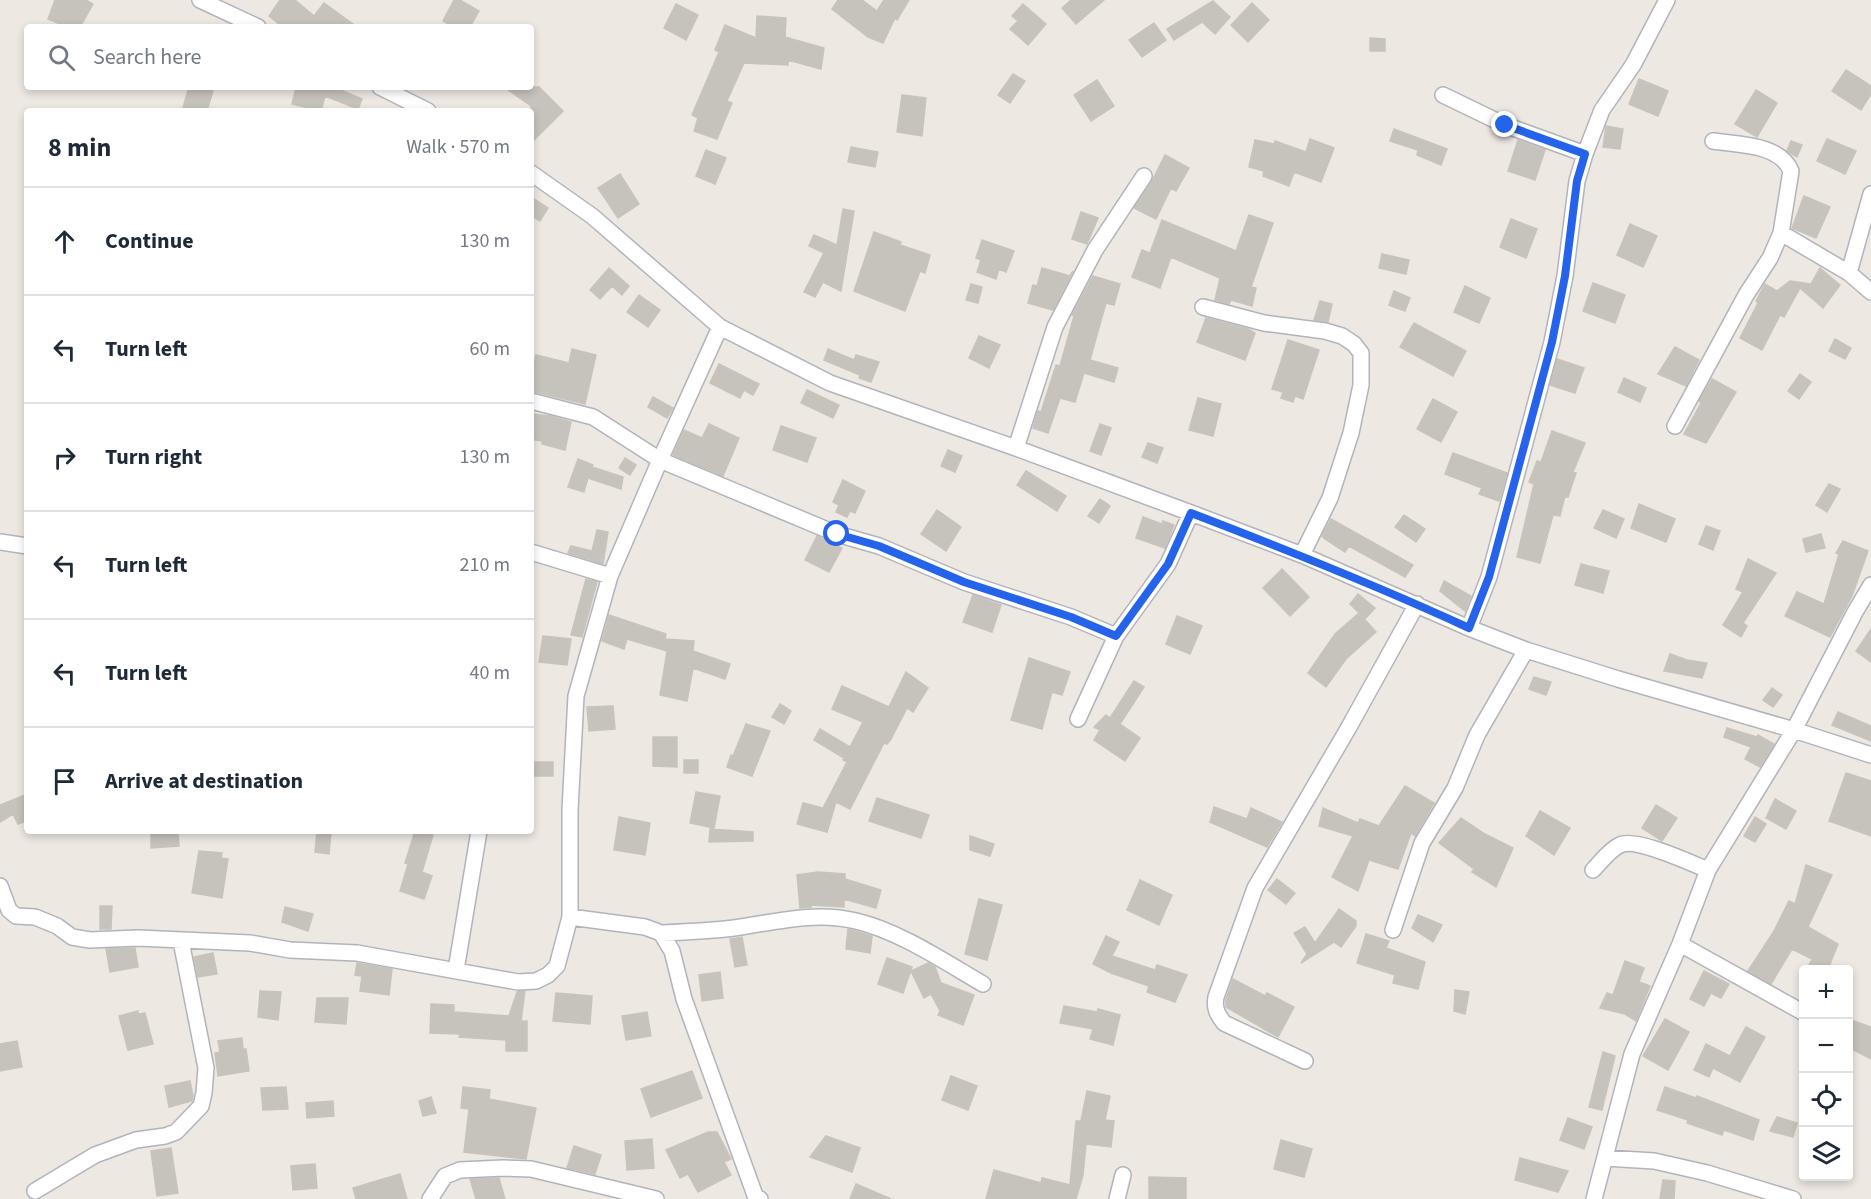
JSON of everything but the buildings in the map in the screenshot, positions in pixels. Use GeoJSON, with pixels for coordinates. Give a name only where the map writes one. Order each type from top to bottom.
{"type":"FeatureCollection","features":[{"type":"Feature","properties":{"kind":"street"},"geometry":{"type":"LineString","coordinates":[[200,0],[252,24]]}},
{"type":"Feature","properties":{"kind":"street"},"geometry":{"type":"LineString","coordinates":[[1469,628],[1489,577],[1552,342],[1565,276],[1577,181],[1585,154],[1602,110],[1633,65],[1667,0]]}},
{"type":"Feature","properties":{"kind":"street"},"geometry":{"type":"LineString","coordinates":[[386,90],[422,108]]}},
{"type":"Feature","properties":{"kind":"street"},"geometry":{"type":"LineString","coordinates":[[1443,96],[1505,125],[1585,154]]}},
{"type":"Feature","properties":{"kind":"street"},"geometry":{"type":"LineString","coordinates":[[1675,426],[1746,295],[1770,258],[1781,233],[1791,171],[1788,162],[1768,150],[1713,141]]}},
{"type":"Feature","properties":{"kind":"street"},"geometry":{"type":"LineString","coordinates":[[534,175],[592,216],[720,327],[830,384],[1016,448],[1302,555],[1469,628],[1526,650],[1871,755]]}},
{"type":"Feature","properties":{"kind":"street"},"geometry":{"type":"LineString","coordinates":[[1016,448],[1055,327],[1095,250],[1144,176]]}},
{"type":"Feature","properties":{"kind":"street"},"geometry":{"type":"LineString","coordinates":[[1849,273],[1871,194]]}},
{"type":"Feature","properties":{"kind":"street"},"geometry":{"type":"LineString","coordinates":[[1781,233],[1849,273],[1871,292]]}},
{"type":"Feature","properties":{"kind":"street"},"geometry":{"type":"LineString","coordinates":[[1203,307],[1264,323],[1342,336],[1354,344],[1361,353],[1361,386],[1351,434],[1330,498],[1302,555]]}},
{"type":"Feature","properties":{"kind":"street"},"geometry":{"type":"LineString","coordinates":[[0,886],[9,910],[16,916],[35,917],[57,926],[72,937],[90,940],[138,938],[250,943],[290,950],[357,953],[518,982],[536,981],[548,975],[557,966],[570,917],[570,810],[576,696],[610,576],[720,327]]}},
{"type":"Feature","properties":{"kind":"street"},"geometry":{"type":"LineString","coordinates":[[534,402],[593,417],[660,460],[837,534],[879,546],[964,582],[1071,617],[1116,636]]}},
{"type":"Feature","properties":{"kind":"street"},"geometry":{"type":"LineString","coordinates":[[1078,719],[1116,636],[1168,564],[1191,513]]}},
{"type":"Feature","properties":{"kind":"street"},"geometry":{"type":"LineString","coordinates":[[0,542],[24,546]]}},
{"type":"Feature","properties":{"kind":"street"},"geometry":{"type":"LineString","coordinates":[[534,553],[610,576]]}},
{"type":"Feature","properties":{"kind":"street"},"geometry":{"type":"LineString","coordinates":[[1594,1199],[1632,1054],[1680,944],[1708,870],[1794,730],[1871,585]]}},
{"type":"Feature","properties":{"kind":"street"},"geometry":{"type":"LineString","coordinates":[[1305,1061],[1224,1023],[1217,1014],[1216,997],[1255,888],[1349,727],[1417,604]]}},
{"type":"Feature","properties":{"kind":"street"},"geometry":{"type":"LineString","coordinates":[[1393,930],[1422,843],[1455,788],[1477,735],[1526,650]]}},
{"type":"Feature","properties":{"kind":"street"},"geometry":{"type":"LineString","coordinates":[[456,970],[479,834]]}},
{"type":"Feature","properties":{"kind":"street"},"geometry":{"type":"LineString","coordinates":[[1593,870],[1622,843],[1636,844],[1708,870]]}},
{"type":"Feature","properties":{"kind":"street"},"geometry":{"type":"LineString","coordinates":[[570,917],[645,927],[661,933],[733,928],[807,916],[858,921],[909,941],[983,984]]}},
{"type":"Feature","properties":{"kind":"street"},"geometry":{"type":"LineString","coordinates":[[661,933],[672,951],[684,999],[757,1198]]}},
{"type":"Feature","properties":{"kind":"street"},"geometry":{"type":"LineString","coordinates":[[35,1191],[95,1155],[136,1140],[176,1132],[201,1106],[206,1068],[181,941]]}},
{"type":"Feature","properties":{"kind":"street"},"geometry":{"type":"LineString","coordinates":[[1680,944],[1799,1011]]}},
{"type":"Feature","properties":{"kind":"street"},"geometry":{"type":"LineString","coordinates":[[1605,1158],[1654,1161],[1707,1173],[1793,1199]]}},
{"type":"Feature","properties":{"kind":"street"},"geometry":{"type":"LineString","coordinates":[[430,1199],[446,1176],[460,1170],[503,1168],[531,1169],[656,1199]]}},
{"type":"Feature","properties":{"kind":"street"},"geometry":{"type":"LineString","coordinates":[[1117,1199],[1123,1175]]}},
{"type":"Feature","properties":{"kind":"route"},"geometry":{"type":"LineString","coordinates":[[837,534],[879,546],[964,582],[1071,617],[1116,636],[1168,564],[1191,513],[1302,555],[1469,628],[1489,577],[1552,342],[1565,276],[1577,181],[1585,154],[1505,125]]}}]}
